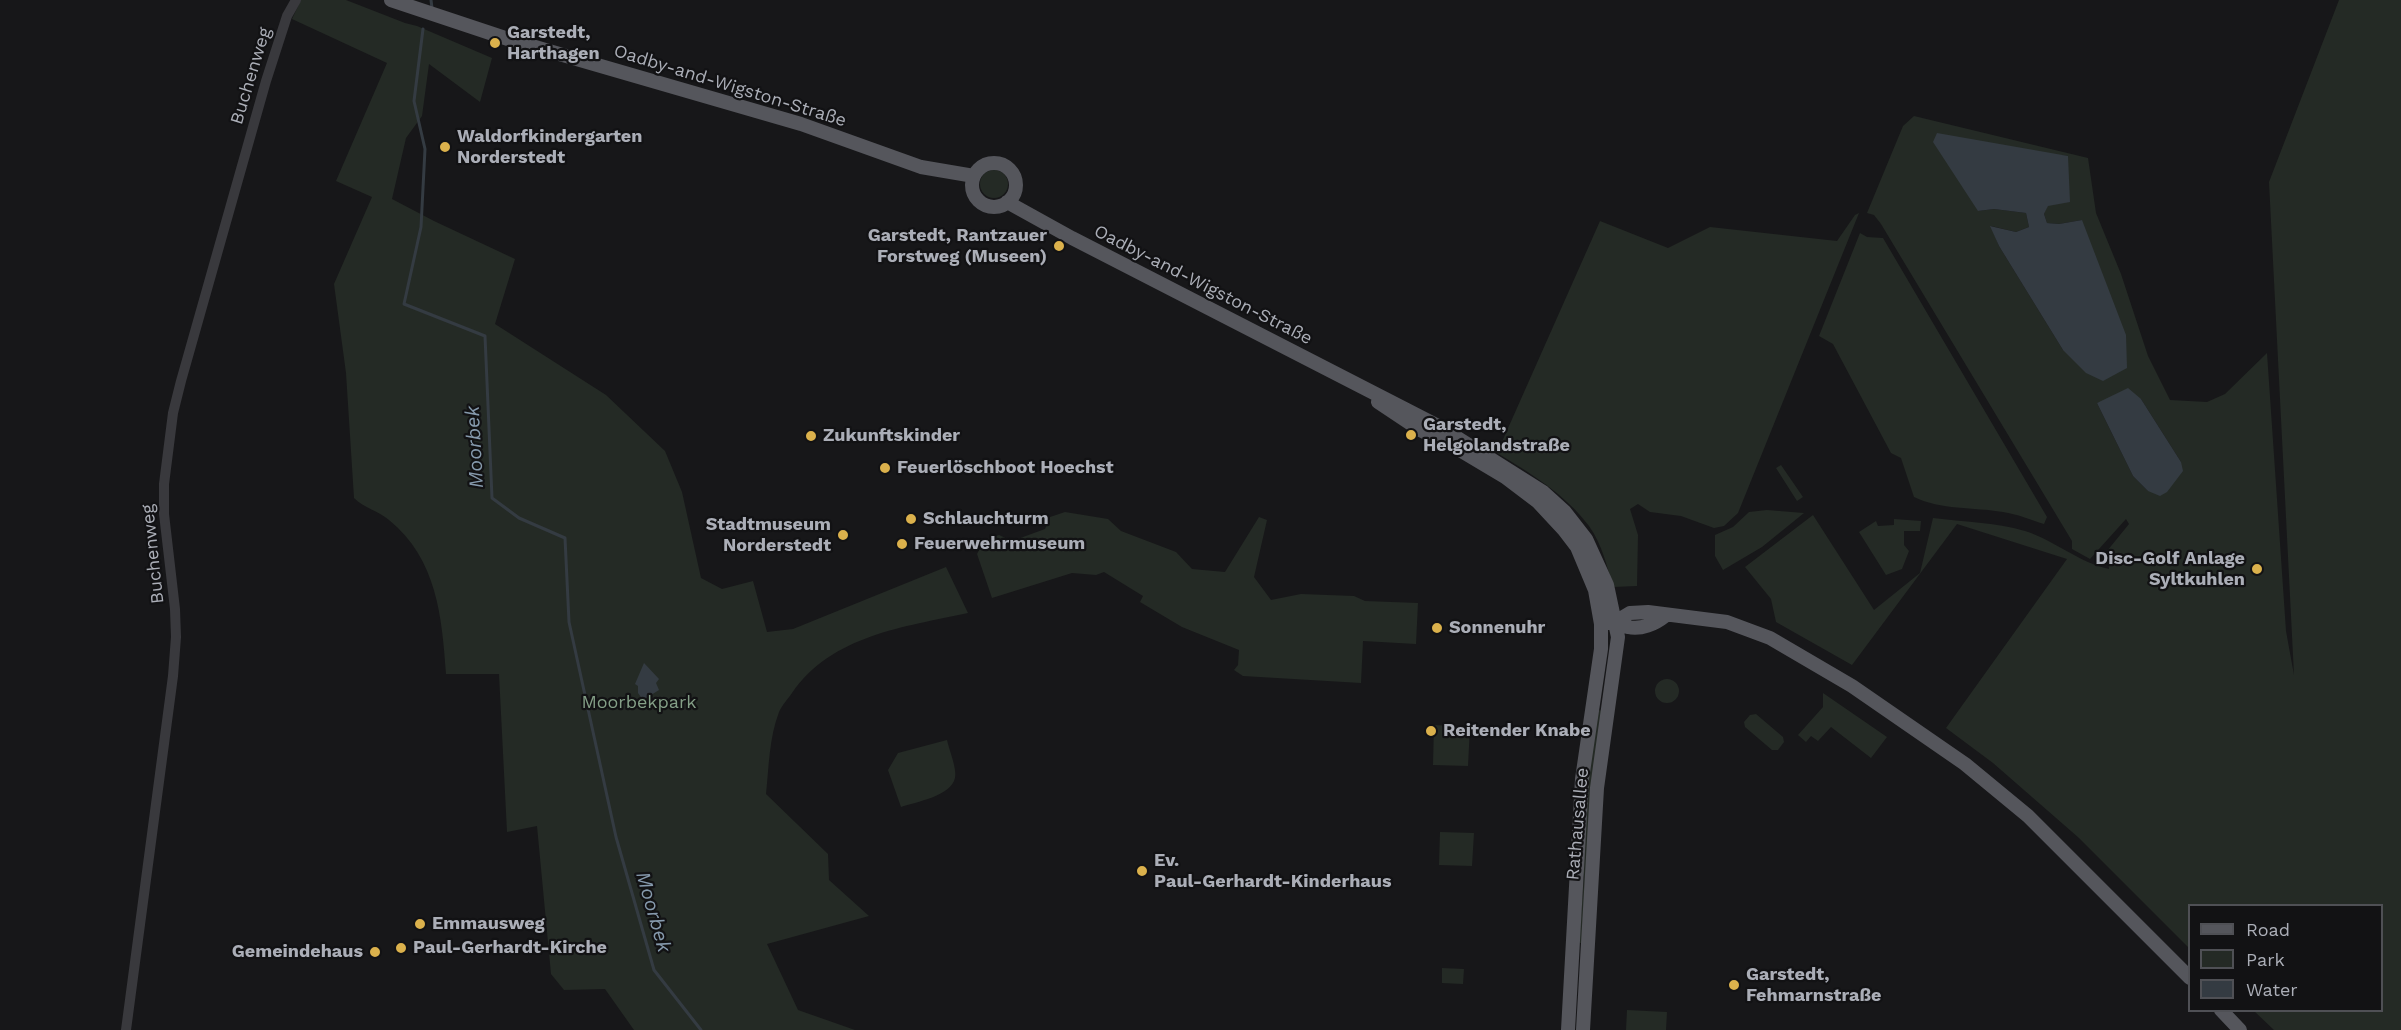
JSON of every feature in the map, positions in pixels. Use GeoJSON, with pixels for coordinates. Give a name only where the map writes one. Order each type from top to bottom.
{"type":"FeatureCollection","features":[{"type":"Feature","properties":{"kind":"main road","name":"Oadby-and-Wigston-Straße"},"geometry":{"type":"LineString","coordinates":[[391,0],[511,40],[801,124],[878,153],[973,180]]}},
{"type":"Feature","properties":{"kind":"main road"},"geometry":{"type":"LineString","coordinates":[[1005,165],[1014,176],[1016,185],[1011,198],[995,206],[983,203],[976,197],[973,180],[982,166],[1005,165]]}},
{"type":"Feature","properties":{"kind":"main road","name":"Oadby-and-Wigston-Straße"},"geometry":{"type":"LineString","coordinates":[[1011,198],[1072,238],[1349,382],[1393,401],[1522,477],[1551,498],[1573,521],[1593,550],[1607,585],[1616,622]]}},
{"type":"Feature","properties":{"kind":"main road","name":"Oadby-and-Wigston-Straße"},"geometry":{"type":"LineString","coordinates":[[1349,382],[1420,430],[1453,446],[1505,477],[1538,502],[1564,530],[1581,556],[1595,590],[1601,624]]}},
{"type":"Feature","properties":{"kind":"main road"},"geometry":{"type":"LineString","coordinates":[[1601,624],[1616,622],[1629,628],[1650,625],[1665,616],[1727,622],[1770,638],[1852,686],[1992,784],[2028,816],[2188,976]]}},
{"type":"Feature","properties":{"kind":"main road","name":"Rathausallee"},"geometry":{"type":"LineString","coordinates":[[1583,1030],[1597,788],[1617,652],[1616,622]]}},
{"type":"Feature","properties":{"kind":"main road","name":"Rathausallee"},"geometry":{"type":"LineString","coordinates":[[1568,1030],[1582,779],[1601,649],[1601,624]]}},
{"type":"Feature","properties":{"kind":"main road"},"geometry":{"type":"LineString","coordinates":[[2222,1012],[2240,1030]]}},
{"type":"Feature","properties":{"kind":"street","name":"Buchenweg"},"geometry":{"type":"LineString","coordinates":[[287,16],[288,0]]}},
{"type":"Feature","properties":{"kind":"street","name":"Buchenweg"},"geometry":{"type":"LineString","coordinates":[[126,1030],[174,676],[175,609],[164,514],[168,447],[181,381],[263,91],[287,16],[296,0]]}},
{"type":"Feature","properties":{"kind":"green space","name":"Moorbekpark"},"geometry":{"type":"Polygon","coordinates":[[[301,0],[346,0],[417,26],[492,58],[480,102],[429,64],[422,116],[406,138],[392,199],[515,259],[495,324],[606,395],[665,451],[682,492],[701,578],[722,589],[753,581],[767,632],[793,629],[946,567],[968,613],[871,636],[827,658],[808,673],[783,704],[773,732],[766,794],[828,854],[829,880],[869,916],[767,944],[798,1010],[855,1030],[634,1030],[605,989],[564,990],[551,974],[537,826],[507,832],[499,674],[446,674],[439,611],[434,590],[418,552],[389,520],[354,498],[346,373],[334,284],[372,197],[336,181],[387,63],[292,19],[301,0]]]}},
{"type":"Feature","properties":{"kind":"green space"},"geometry":{"type":"Polygon","coordinates":[[[2339,0],[2401,0],[2401,1030],[2274,1030],[2255,1012],[2383,1012],[2383,904],[2188,904],[2188,947],[2079,838],[1993,763],[1946,728],[2067,559],[1957,524],[1852,665],[1776,622],[1771,599],[1745,567],[1813,515],[1874,610],[1920,573],[1933,518],[1991,524],[2025,531],[2098,566],[2109,569],[2107,551],[2129,524],[2126,519],[2090,559],[2072,549],[2072,541],[1881,224],[1874,215],[1867,213],[1903,126],[1914,116],[2088,158],[2096,213],[2121,274],[2148,356],[2170,400],[2207,402],[2225,394],[2267,353],[2286,631],[2294,675],[2269,182],[2339,0]],[[2056,155],[1978,211],[1994,209],[2026,213],[2029,227],[2016,232],[1991,226],[1999,246],[2063,350],[2082,220],[2059,224],[2047,223],[2044,214],[2068,156],[2056,155]],[[2141,399],[2097,403],[2133,476],[2148,491],[2181,462],[2141,399]]]}},
{"type":"Feature","properties":{"kind":"green space"},"geometry":{"type":"Polygon","coordinates":[[[994,170],[1004,174],[1008,184],[1004,194],[994,198],[984,194],[980,184],[984,174],[994,170]]]}},
{"type":"Feature","properties":{"kind":"green space"},"geometry":{"type":"Polygon","coordinates":[[[1859,213],[1738,513],[1724,526],[1714,528],[1681,516],[1650,512],[1638,504],[1630,509],[1638,535],[1637,586],[1613,587],[1604,555],[1580,514],[1546,485],[1497,453],[1600,221],[1668,248],[1710,227],[1837,241],[1855,215],[1859,213]]]}},
{"type":"Feature","properties":{"kind":"green space"},"geometry":{"type":"Polygon","coordinates":[[[1860,233],[1867,237],[1883,238],[2047,517],[2044,524],[2008,513],[1946,506],[1914,497],[1901,458],[1891,453],[1833,344],[1819,336],[1860,233]]]}},
{"type":"Feature","properties":{"kind":"green space"},"geometry":{"type":"Polygon","coordinates":[[[1781,465],[1803,497],[1797,501],[1776,468],[1781,465]]]}},
{"type":"Feature","properties":{"kind":"green space"},"geometry":{"type":"Polygon","coordinates":[[[1767,510],[1804,513],[1762,547],[1723,570],[1715,556],[1715,535],[1733,527],[1749,512],[1767,510]]]}},
{"type":"Feature","properties":{"kind":"green space"},"geometry":{"type":"Polygon","coordinates":[[[1065,512],[1108,519],[1121,531],[1176,552],[1192,569],[1225,572],[1259,517],[1267,520],[1254,577],[1271,600],[1301,594],[1354,596],[1365,601],[1418,603],[1416,644],[1363,641],[1361,683],[1243,676],[1234,670],[1238,665],[1239,650],[1182,627],[1140,602],[1143,596],[1104,572],[1096,575],[1072,573],[992,598],[977,554],[984,540],[999,535],[1012,541],[1045,529],[1050,517],[1065,512]]]}},
{"type":"Feature","properties":{"kind":"green space"},"geometry":{"type":"Polygon","coordinates":[[[1894,519],[1921,521],[1920,531],[1904,531],[1904,545],[1909,551],[1902,569],[1886,575],[1859,532],[1876,521],[1878,526],[1894,525],[1894,519]]]}},
{"type":"Feature","properties":{"kind":"green space"},"geometry":{"type":"Polygon","coordinates":[[[1667,679],[1672,680],[1678,686],[1678,696],[1672,702],[1667,703],[1662,702],[1656,696],[1655,691],[1656,686],[1662,680],[1667,679]]]}},
{"type":"Feature","properties":{"kind":"green space"},"geometry":{"type":"Polygon","coordinates":[[[1823,693],[1887,737],[1871,758],[1831,727],[1818,741],[1811,736],[1806,742],[1798,735],[1823,707],[1823,693]]]}},
{"type":"Feature","properties":{"kind":"green space"},"geometry":{"type":"Polygon","coordinates":[[[1597,710],[1605,711],[1584,943],[1579,943],[1584,876],[1582,870],[1583,828],[1597,710]]]}},
{"type":"Feature","properties":{"kind":"green space"},"geometry":{"type":"Polygon","coordinates":[[[1756,714],[1783,737],[1784,742],[1778,750],[1772,750],[1745,727],[1744,722],[1750,715],[1756,714]]]}},
{"type":"Feature","properties":{"kind":"green space"},"geometry":{"type":"Polygon","coordinates":[[[1434,725],[1470,727],[1468,766],[1433,765],[1434,725]]]}},
{"type":"Feature","properties":{"kind":"green space"},"geometry":{"type":"Polygon","coordinates":[[[947,740],[955,769],[952,784],[940,794],[901,807],[888,770],[898,753],[947,740]]]}},
{"type":"Feature","properties":{"kind":"green space"},"geometry":{"type":"Polygon","coordinates":[[[1440,832],[1474,833],[1472,866],[1439,865],[1440,832]]]}},
{"type":"Feature","properties":{"kind":"green space"},"geometry":{"type":"Polygon","coordinates":[[[1442,968],[1464,969],[1463,984],[1442,983],[1442,968]]]}},
{"type":"Feature","properties":{"kind":"green space"},"geometry":{"type":"Polygon","coordinates":[[[1627,1010],[1667,1012],[1666,1030],[1626,1030],[1627,1010]]]}},
{"type":"Feature","properties":{"kind":"water"},"geometry":{"type":"Polygon","coordinates":[[[1937,133],[2068,156],[2070,202],[2048,206],[2044,214],[2047,223],[2059,224],[2082,220],[2126,335],[2127,368],[2103,381],[2086,373],[2063,350],[1999,246],[1990,226],[2016,232],[2029,227],[2026,213],[1994,209],[1978,211],[1933,142],[1937,133]]]}},
{"type":"Feature","properties":{"kind":"water"},"geometry":{"type":"Polygon","coordinates":[[[2128,388],[2141,399],[2181,462],[2183,471],[2167,492],[2160,496],[2148,491],[2133,476],[2097,403],[2128,388]]]}},
{"type":"Feature","properties":{"kind":"water"},"geometry":{"type":"Polygon","coordinates":[[[644,663],[659,679],[656,683],[659,690],[643,700],[635,684],[644,663]]]}},
{"type":"Feature","properties":{"kind":"waterway","name":"Moorbek"},"geometry":{"type":"LineString","coordinates":[[431,0],[432,8]]}},
{"type":"Feature","properties":{"kind":"waterway","name":"Moorbek"},"geometry":{"type":"LineString","coordinates":[[423,29],[414,101],[425,149],[421,227],[404,304],[485,336],[492,498],[519,518],[565,538],[569,622],[616,837],[654,970],[701,1030]]}},
{"type":"Feature","properties":{"kind":"place","name":"Garstedt, Harthagen"},"geometry":{"type":"Point","coordinates":[495,43]}},
{"type":"Feature","properties":{"kind":"place","name":"Waldorfkindergarten Norderstedt"},"geometry":{"type":"Point","coordinates":[445,147]}},
{"type":"Feature","properties":{"kind":"place","name":"Garstedt, Rantzauer Forstweg (Museen)"},"geometry":{"type":"Point","coordinates":[1059,246]}},
{"type":"Feature","properties":{"kind":"place","name":"Garstedt, Helgolandstraße"},"geometry":{"type":"Point","coordinates":[1411,435]}},
{"type":"Feature","properties":{"kind":"place","name":"Zukunftskinder"},"geometry":{"type":"Point","coordinates":[811,436]}},
{"type":"Feature","properties":{"kind":"place","name":"Feuerlöschboot Hoechst"},"geometry":{"type":"Point","coordinates":[885,468]}},
{"type":"Feature","properties":{"kind":"place","name":"Schlauchturm"},"geometry":{"type":"Point","coordinates":[911,519]}},
{"type":"Feature","properties":{"kind":"place","name":"Stadtmuseum Norderstedt"},"geometry":{"type":"Point","coordinates":[843,535]}},
{"type":"Feature","properties":{"kind":"place","name":"Feuerwehrmuseum"},"geometry":{"type":"Point","coordinates":[902,544]}},
{"type":"Feature","properties":{"kind":"place","name":"Disc-Golf Anlage Syltkuhlen"},"geometry":{"type":"Point","coordinates":[2257,569]}},
{"type":"Feature","properties":{"kind":"place","name":"Sonnenuhr"},"geometry":{"type":"Point","coordinates":[1437,628]}},
{"type":"Feature","properties":{"kind":"place","name":"Reitender Knabe"},"geometry":{"type":"Point","coordinates":[1431,731]}},
{"type":"Feature","properties":{"kind":"place","name":"Ev. Paul-Gerhardt-Kinderhaus"},"geometry":{"type":"Point","coordinates":[1142,871]}},
{"type":"Feature","properties":{"kind":"place","name":"Emmausweg"},"geometry":{"type":"Point","coordinates":[420,924]}},
{"type":"Feature","properties":{"kind":"place","name":"Paul-Gerhardt-Kirche"},"geometry":{"type":"Point","coordinates":[401,948]}},
{"type":"Feature","properties":{"kind":"place","name":"Gemeindehaus"},"geometry":{"type":"Point","coordinates":[375,952]}},
{"type":"Feature","properties":{"kind":"place","name":"Garstedt, Fehmarnstraße"},"geometry":{"type":"Point","coordinates":[1734,985]}}]}
